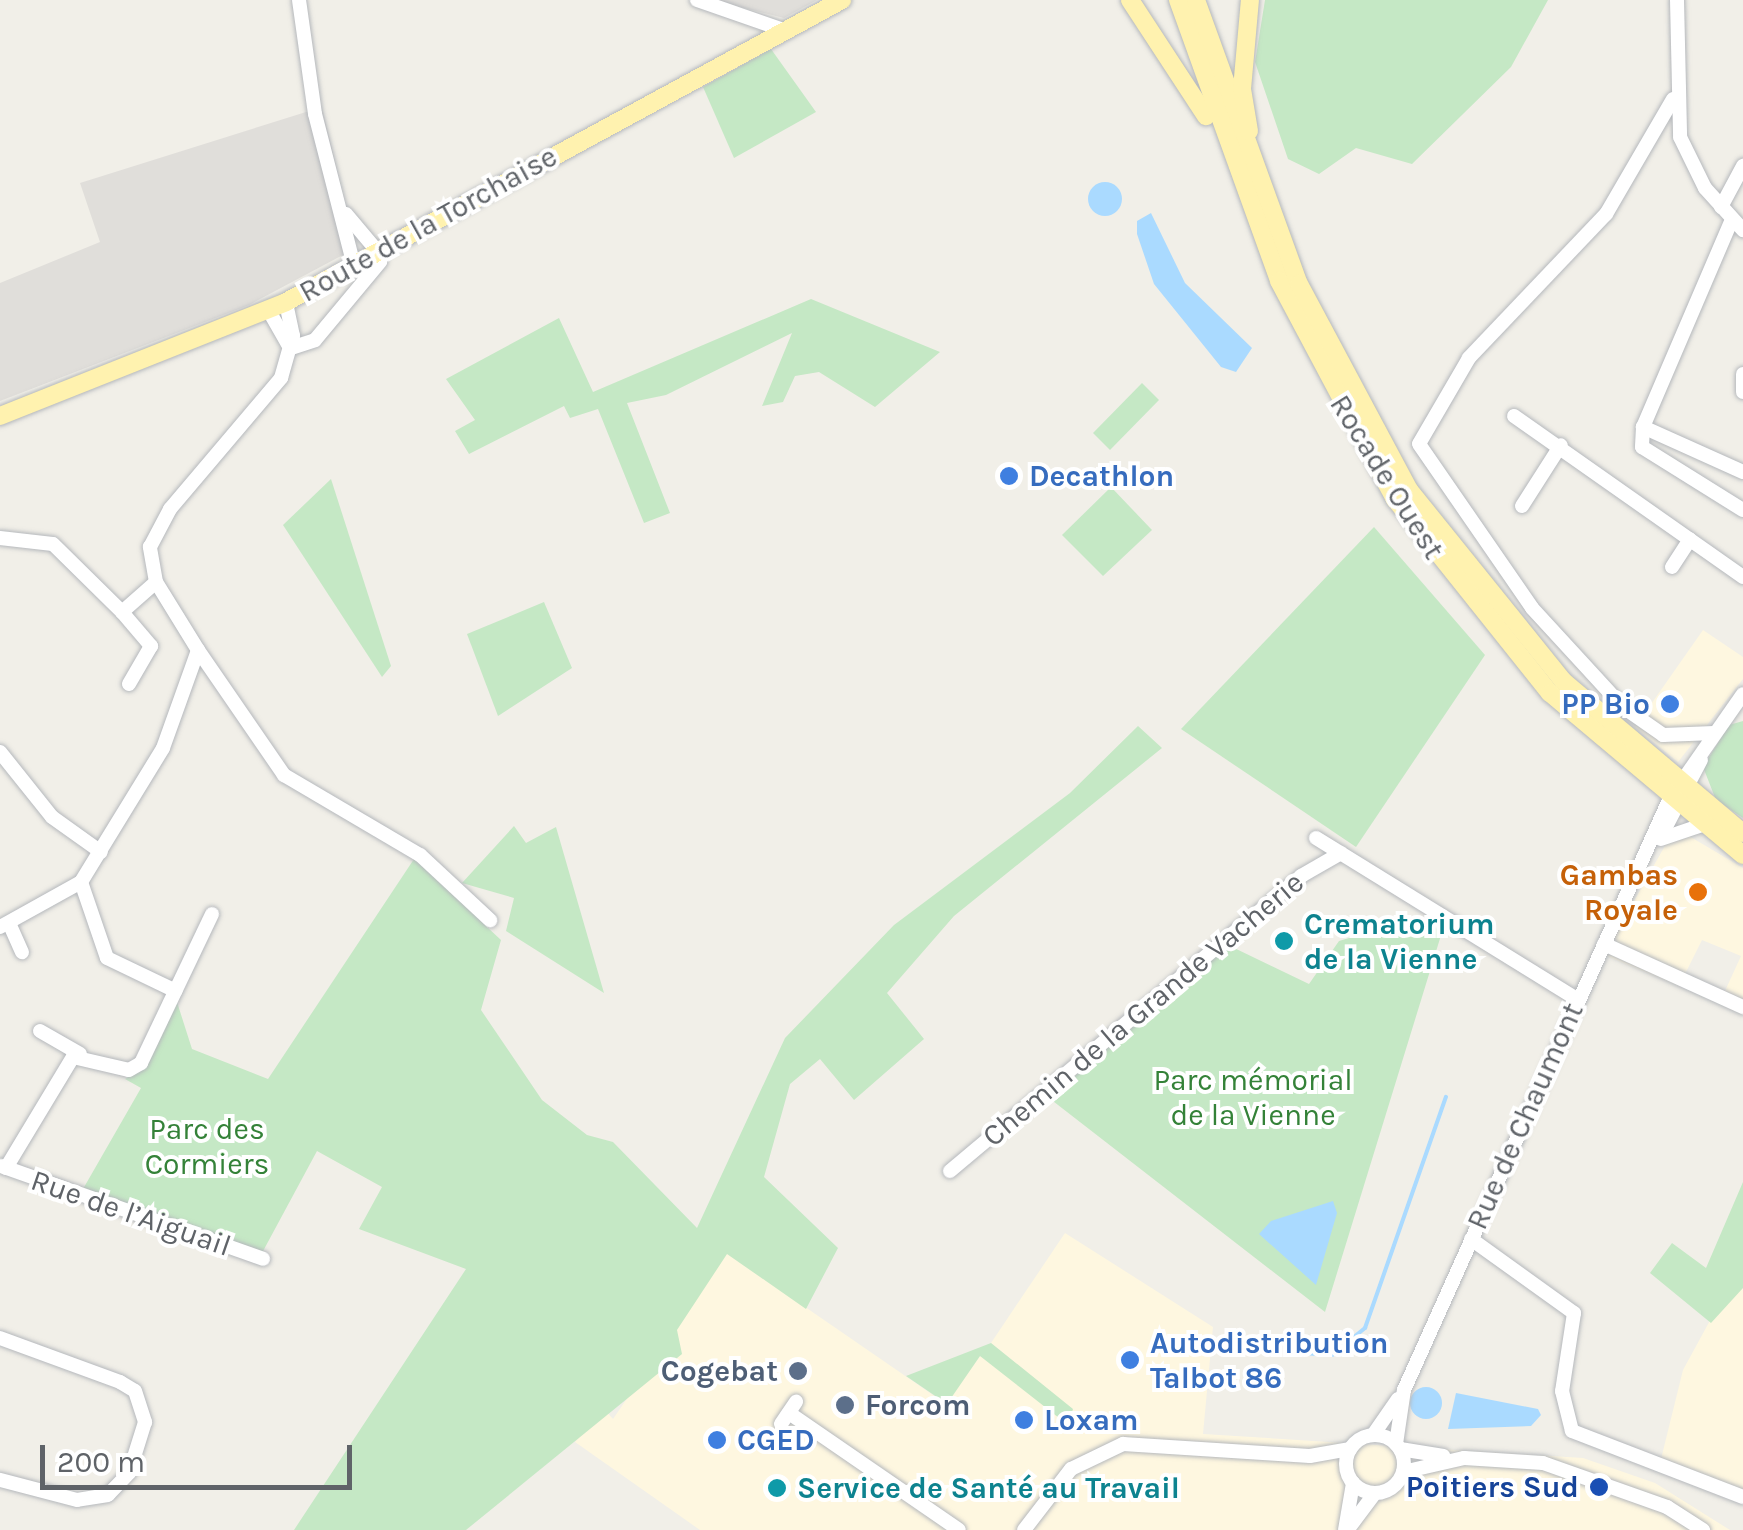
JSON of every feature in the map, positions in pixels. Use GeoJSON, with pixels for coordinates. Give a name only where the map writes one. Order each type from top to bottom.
{"type":"FeatureCollection","features":[{"type":"Feature","properties":{"kind":"main road"},"geometry":{"type":"LineString","coordinates":[[1130,0],[1183,71],[1250,213]]}},
{"type":"Feature","properties":{"kind":"main road","name":"Rocade Ouest"},"geometry":{"type":"LineString","coordinates":[[1178,0],[1250,213],[1342,411],[1421,537],[1550,693],[1678,796],[1743,833]]}},
{"type":"Feature","properties":{"kind":"main road","name":"Rocade Ouest"},"geometry":{"type":"LineString","coordinates":[[1196,0],[1299,284],[1374,431],[1453,552],[1563,681],[1678,796],[1702,826],[1743,854]]}},
{"type":"Feature","properties":{"kind":"main road"},"geometry":{"type":"LineString","coordinates":[[1250,0],[1244,113],[1299,284]]}},
{"type":"Feature","properties":{"kind":"main road","name":"Route de la Torchaise"},"geometry":{"type":"LineString","coordinates":[[0,416],[278,307],[354,266],[379,257],[786,31],[835,9]]}},
{"type":"Feature","properties":{"kind":"street"},"geometry":{"type":"LineString","coordinates":[[299,0],[315,114],[354,266]]}},
{"type":"Feature","properties":{"kind":"street"},"geometry":{"type":"LineString","coordinates":[[697,0],[786,31]]}},
{"type":"Feature","properties":{"kind":"street"},"geometry":{"type":"LineString","coordinates":[[1678,0],[1673,99],[1688,158],[1721,207],[1738,224],[1642,427],[1642,446],[1743,510]]}},
{"type":"Feature","properties":{"kind":"street"},"geometry":{"type":"LineString","coordinates":[[1673,99],[1606,214],[1478,347],[1419,444],[1532,608],[1624,707],[1663,736],[1710,738]]}},
{"type":"Feature","properties":{"kind":"street"},"geometry":{"type":"LineString","coordinates":[[1721,207],[1743,166]]}},
{"type":"Feature","properties":{"kind":"street"},"geometry":{"type":"LineString","coordinates":[[291,348],[315,340],[379,257],[341,204]]}},
{"type":"Feature","properties":{"kind":"street"},"geometry":{"type":"LineString","coordinates":[[278,307],[291,348],[273,389],[159,526],[150,559],[156,582],[284,775],[420,855],[490,920]]}},
{"type":"Feature","properties":{"kind":"street"},"geometry":{"type":"LineString","coordinates":[[1743,374],[1743,392]]}},
{"type":"Feature","properties":{"kind":"street"},"geometry":{"type":"LineString","coordinates":[[1514,416],[1743,577]]}},
{"type":"Feature","properties":{"kind":"street"},"geometry":{"type":"LineString","coordinates":[[1642,427],[1743,472]]}},
{"type":"Feature","properties":{"kind":"street"},"geometry":{"type":"LineString","coordinates":[[1522,506],[1561,446]]}},
{"type":"Feature","properties":{"kind":"street"},"geometry":{"type":"LineString","coordinates":[[0,538],[53,544],[122,612],[150,646],[128,684]]}},
{"type":"Feature","properties":{"kind":"street"},"geometry":{"type":"LineString","coordinates":[[1672,567],[1690,539]]}},
{"type":"Feature","properties":{"kind":"street"},"geometry":{"type":"LineString","coordinates":[[122,612],[156,582]]}},
{"type":"Feature","properties":{"kind":"street"},"geometry":{"type":"LineString","coordinates":[[22,952],[5,925],[81,882],[163,748],[198,650]]}},
{"type":"Feature","properties":{"kind":"street","name":"Rue de Chaumont"},"geometry":{"type":"LineString","coordinates":[[1373,1435],[1404,1390],[1576,999],[1710,738],[1740,704]]}},
{"type":"Feature","properties":{"kind":"street"},"geometry":{"type":"LineString","coordinates":[[0,752],[52,817],[102,852]]}},
{"type":"Feature","properties":{"kind":"street"},"geometry":{"type":"LineString","coordinates":[[1653,846],[1702,826]]}},
{"type":"Feature","properties":{"kind":"street"},"geometry":{"type":"LineString","coordinates":[[1316,838],[1576,999]]}},
{"type":"Feature","properties":{"kind":"street","name":"Chemin de la Grande Vacherie"},"geometry":{"type":"LineString","coordinates":[[950,1171],[1301,876],[1341,854]]}},
{"type":"Feature","properties":{"kind":"street"},"geometry":{"type":"LineString","coordinates":[[81,882],[108,958],[176,992]]}},
{"type":"Feature","properties":{"kind":"street"},"geometry":{"type":"LineString","coordinates":[[40,1031],[80,1054],[129,1070],[154,1037],[212,914]]}},
{"type":"Feature","properties":{"kind":"street"},"geometry":{"type":"LineString","coordinates":[[1604,944],[1743,1006]]}},
{"type":"Feature","properties":{"kind":"street"},"geometry":{"type":"LineString","coordinates":[[3,1167],[80,1054]]}},
{"type":"Feature","properties":{"kind":"street","name":"Rue de l’Aiguail"},"geometry":{"type":"LineString","coordinates":[[3,1167],[264,1259]]}},
{"type":"Feature","properties":{"kind":"street"},"geometry":{"type":"LineString","coordinates":[[1471,1239],[1574,1314],[1562,1391],[1572,1431],[1743,1497]]}},
{"type":"Feature","properties":{"kind":"street"},"geometry":{"type":"LineString","coordinates":[[0,1338],[120,1382],[134,1391],[145,1422],[129,1474],[108,1496],[77,1500],[0,1480]]}},
{"type":"Feature","properties":{"kind":"street","name":"Rue de Chaumont"},"geometry":{"type":"LineString","coordinates":[[1398,1447],[1404,1390]]}},
{"type":"Feature","properties":{"kind":"street"},"geometry":{"type":"LineString","coordinates":[[789,1413],[959,1530]]}},
{"type":"Feature","properties":{"kind":"street"},"geometry":{"type":"LineString","coordinates":[[1024,1530],[1071,1469],[1122,1444],[1310,1456],[1350,1449],[1373,1435],[1398,1447],[1464,1458],[1542,1463],[1654,1502],[1703,1530]]}},
{"type":"Feature","properties":{"kind":"street"},"geometry":{"type":"LineString","coordinates":[[1398,1447],[1403,1472]]}},
{"type":"Feature","properties":{"kind":"street"},"geometry":{"type":"LineString","coordinates":[[1346,1530],[1350,1449]]}},
{"type":"Feature","properties":{"kind":"street"},"geometry":{"type":"LineString","coordinates":[[1310,1456],[1376,1493]]}},
{"type":"Feature","properties":{"kind":"street"},"geometry":{"type":"LineString","coordinates":[[1346,1530],[1376,1493],[1403,1472],[1464,1458]]}},
{"type":"Feature","properties":{"kind":"street"},"geometry":{"type":"LineString","coordinates":[[1654,1502],[1685,1530]]}},
{"type":"Feature","properties":{"kind":"shaded area"},"geometry":{"type":"Polygon","coordinates":[[[712,0],[817,0],[784,18],[712,0]]]}},
{"type":"Feature","properties":{"kind":"shaded area"},"geometry":{"type":"Polygon","coordinates":[[[322,107],[356,248],[249,305],[0,401],[0,283],[100,242],[80,183],[322,107]]]}},
{"type":"Feature","properties":{"kind":"shaded area"},"geometry":{"type":"Polygon","coordinates":[[[1703,630],[1743,657],[1743,679],[1678,762],[1635,727],[1703,630]]]}},
{"type":"Feature","properties":{"kind":"shaded area"},"geometry":{"type":"Polygon","coordinates":[[[1689,836],[1743,868],[1743,1015],[1719,1004],[1741,956],[1702,940],[1679,986],[1604,955],[1667,842],[1689,836]]]}},
{"type":"Feature","properties":{"kind":"shaded area"},"geometry":{"type":"Polygon","coordinates":[[[1065,1233],[1213,1327],[1203,1434],[1583,1458],[1655,1483],[1730,1530],[700,1530],[575,1442],[605,1410],[613,1419],[727,1253],[946,1404],[980,1356],[1072,1409],[991,1343],[1065,1233]]]}},
{"type":"Feature","properties":{"kind":"shaded area"},"geometry":{"type":"Polygon","coordinates":[[[1743,1288],[1743,1492],[1661,1459],[1683,1370],[1719,1304],[1743,1288]]]}},
{"type":"Feature","properties":{"kind":"green space"},"geometry":{"type":"Polygon","coordinates":[[[1265,0],[1548,0],[1511,67],[1412,164],[1356,148],[1319,174],[1288,159],[1255,62],[1265,0]]]}},
{"type":"Feature","properties":{"kind":"green space"},"geometry":{"type":"Polygon","coordinates":[[[771,49],[816,112],[734,158],[703,87],[771,49]]]}},
{"type":"Feature","properties":{"kind":"green space"},"geometry":{"type":"Polygon","coordinates":[[[811,299],[940,352],[875,407],[819,372],[795,376],[783,402],[762,406],[792,333],[666,395],[627,403],[670,513],[644,523],[598,409],[570,418],[564,406],[469,454],[455,431],[475,420],[446,379],[559,318],[593,392],[811,299]]]}},
{"type":"Feature","properties":{"kind":"green space"},"geometry":{"type":"Polygon","coordinates":[[[1142,383],[1159,400],[1110,450],[1093,433],[1142,383]]]}},
{"type":"Feature","properties":{"kind":"green space"},"geometry":{"type":"Polygon","coordinates":[[[331,479],[391,666],[382,677],[283,525],[331,479]]]}},
{"type":"Feature","properties":{"kind":"green space"},"geometry":{"type":"Polygon","coordinates":[[[1111,487],[1152,530],[1103,576],[1062,535],[1111,487]]]}},
{"type":"Feature","properties":{"kind":"green space"},"geometry":{"type":"Polygon","coordinates":[[[1374,527],[1485,655],[1356,847],[1181,729],[1374,527]]]}},
{"type":"Feature","properties":{"kind":"green space"},"geometry":{"type":"Polygon","coordinates":[[[544,602],[572,668],[498,716],[467,634],[544,602]]]}},
{"type":"Feature","properties":{"kind":"green space"},"geometry":{"type":"Polygon","coordinates":[[[1743,721],[1743,818],[1716,800],[1703,767],[1729,725],[1743,721]]]}},
{"type":"Feature","properties":{"kind":"green space","name":"Parc des Cormiers"},"geometry":{"type":"Polygon","coordinates":[[[1138,726],[1162,748],[954,916],[887,993],[924,1039],[854,1100],[820,1059],[790,1084],[764,1177],[838,1248],[806,1309],[727,1254],[677,1330],[682,1354],[466,1530],[294,1530],[466,1269],[359,1229],[382,1187],[317,1151],[262,1253],[83,1189],[141,1088],[125,1079],[147,1065],[177,1002],[192,1049],[268,1079],[414,859],[501,940],[481,1010],[542,1100],[587,1135],[613,1142],[697,1228],[785,1038],[894,925],[1070,793],[1138,726]]]}},
{"type":"Feature","properties":{"kind":"green space"},"geometry":{"type":"Polygon","coordinates":[[[514,826],[526,843],[556,827],[604,993],[506,931],[514,898],[462,883],[514,826]]]}},
{"type":"Feature","properties":{"kind":"green space","name":"Parc mémorial de la Vienne"},"geometry":{"type":"Polygon","coordinates":[[[1419,917],[1442,932],[1325,1312],[1049,1098],[1228,945],[1309,984],[1339,941],[1419,917]]]}},
{"type":"Feature","properties":{"kind":"green space"},"geometry":{"type":"Polygon","coordinates":[[[1743,1182],[1743,1288],[1711,1323],[1650,1273],[1672,1243],[1706,1268],[1743,1182]]]}},
{"type":"Feature","properties":{"kind":"green space"},"geometry":{"type":"Polygon","coordinates":[[[991,1343],[1073,1409],[1068,1425],[980,1356],[947,1404],[906,1376],[991,1343]]]}},
{"type":"Feature","properties":{"kind":"water"},"geometry":{"type":"Polygon","coordinates":[[[1105,182],[1117,187],[1122,199],[1117,211],[1105,216],[1093,211],[1088,199],[1093,187],[1105,182]]]}},
{"type":"Feature","properties":{"kind":"water"},"geometry":{"type":"Polygon","coordinates":[[[1151,213],[1185,283],[1252,348],[1236,372],[1221,367],[1154,284],[1137,234],[1137,221],[1151,213]]]}},
{"type":"Feature","properties":{"kind":"water"},"geometry":{"type":"Polygon","coordinates":[[[1333,1201],[1337,1213],[1316,1285],[1259,1234],[1271,1221],[1333,1201]]]}},
{"type":"Feature","properties":{"kind":"water"},"geometry":{"type":"Polygon","coordinates":[[[1426,1387],[1438,1391],[1442,1403],[1438,1415],[1426,1419],[1414,1415],[1410,1403],[1414,1391],[1426,1387]]]}},
{"type":"Feature","properties":{"kind":"water"},"geometry":{"type":"Polygon","coordinates":[[[1456,1393],[1538,1409],[1541,1415],[1531,1426],[1448,1429],[1456,1393]]]}},
{"type":"Feature","properties":{"kind":"waterway"},"geometry":{"type":"LineString","coordinates":[[1289,1352],[1332,1355],[1365,1328],[1446,1097]]}},
{"type":"Feature","properties":{"kind":"place","name":"Decathlon"},"geometry":{"type":"Point","coordinates":[1009,476]}},
{"type":"Feature","properties":{"kind":"place","name":"PP Bio"},"geometry":{"type":"Point","coordinates":[1670,704]}},
{"type":"Feature","properties":{"kind":"place","name":"Gambas Royale"},"geometry":{"type":"Point","coordinates":[1698,892]}},
{"type":"Feature","properties":{"kind":"place","name":"Crematorium de la Vienne"},"geometry":{"type":"Point","coordinates":[1284,941]}},
{"type":"Feature","properties":{"kind":"place","name":"Autodistribution Talbot 86"},"geometry":{"type":"Point","coordinates":[1130,1360]}},
{"type":"Feature","properties":{"kind":"place","name":"Cogebat"},"geometry":{"type":"Point","coordinates":[798,1371]}},
{"type":"Feature","properties":{"kind":"place","name":"Forcom"},"geometry":{"type":"Point","coordinates":[845,1405]}},
{"type":"Feature","properties":{"kind":"place","name":"Loxam"},"geometry":{"type":"Point","coordinates":[1024,1420]}},
{"type":"Feature","properties":{"kind":"place","name":"CGED"},"geometry":{"type":"Point","coordinates":[717,1440]}},
{"type":"Feature","properties":{"kind":"place","name":"Poitiers Sud"},"geometry":{"type":"Point","coordinates":[1599,1487]}},
{"type":"Feature","properties":{"kind":"place","name":"Service de Santé au Travail"},"geometry":{"type":"Point","coordinates":[777,1488]}}]}
